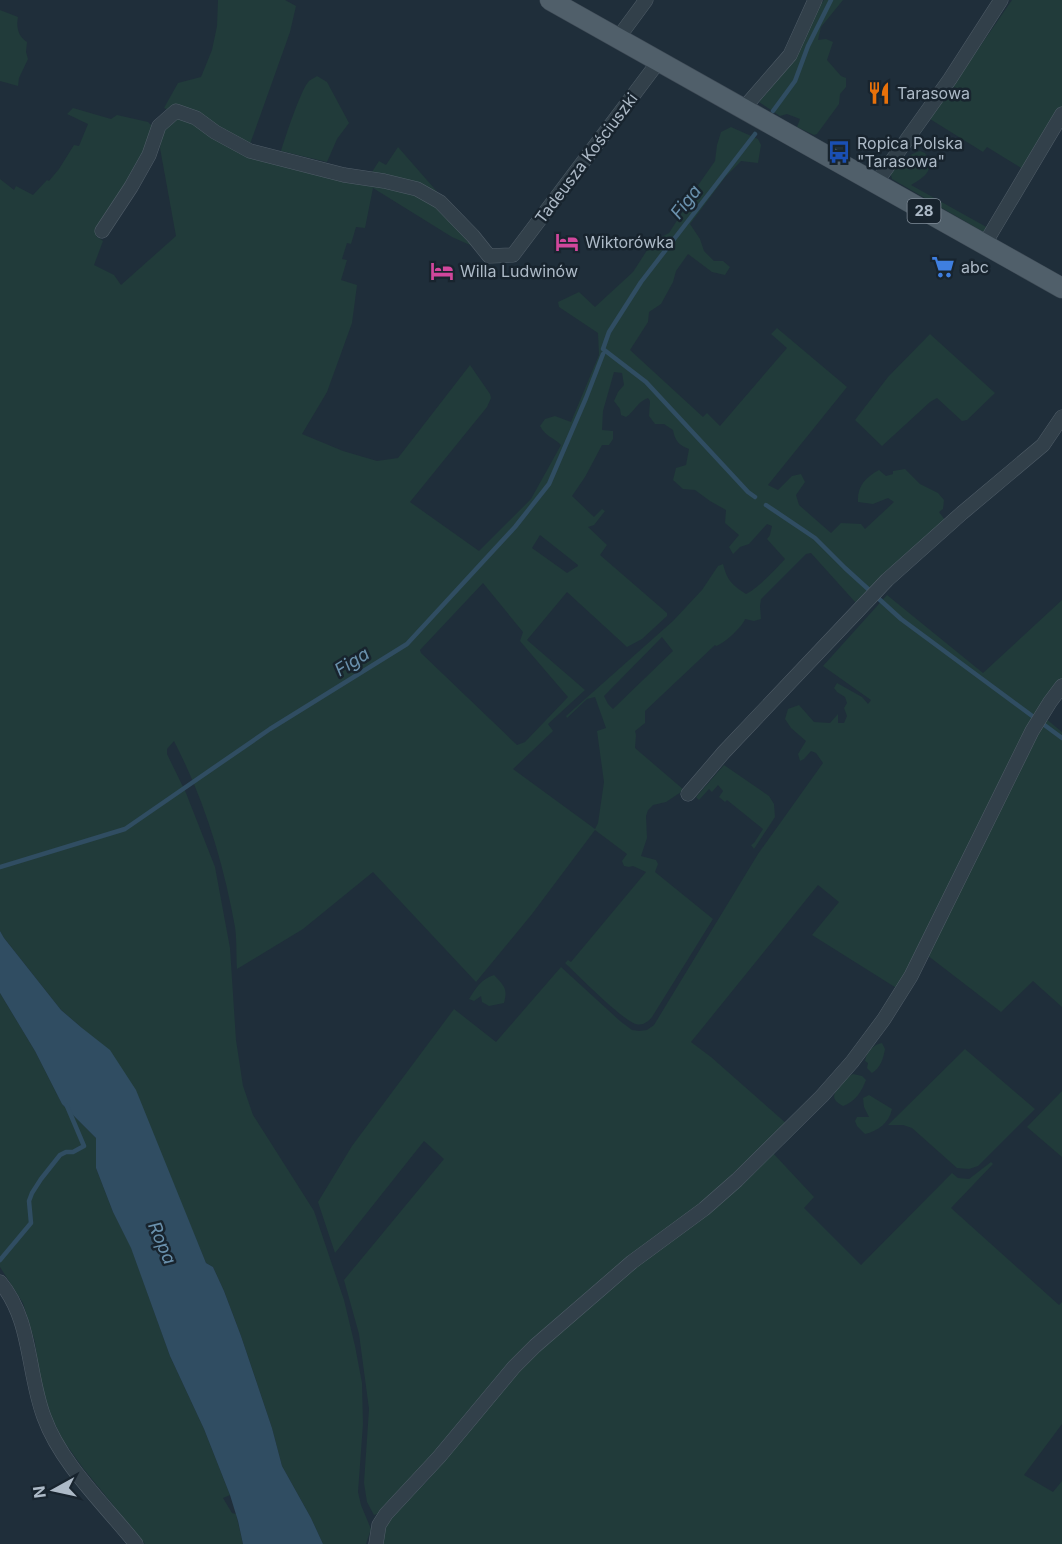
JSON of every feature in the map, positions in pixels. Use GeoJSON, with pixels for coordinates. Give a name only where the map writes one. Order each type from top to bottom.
{"type":"FeatureCollection","features":[{"type":"Feature","properties":{"kind":"main road","name":"28"},"geometry":{"type":"LineString","coordinates":[[550,0],[1062,288]]}},
{"type":"Feature","properties":{"kind":"street"},"geometry":{"type":"LineString","coordinates":[[618,38],[646,0]]}},
{"type":"Feature","properties":{"kind":"street"},"geometry":{"type":"LineString","coordinates":[[746,110],[790,55],[815,0]]}},
{"type":"Feature","properties":{"kind":"street"},"geometry":{"type":"LineString","coordinates":[[876,183],[950,79],[1001,0]]}},
{"type":"Feature","properties":{"kind":"street","name":"Tadeusza Kościuszki"},"geometry":{"type":"LineString","coordinates":[[102,231],[149,155],[159,126],[176,111],[196,118],[215,132],[250,151],[344,175],[417,189],[440,202],[489,256],[513,255],[659,61]]}},
{"type":"Feature","properties":{"kind":"street"},"geometry":{"type":"LineString","coordinates":[[984,244],[1062,114]]}},
{"type":"Feature","properties":{"kind":"street"},"geometry":{"type":"LineString","coordinates":[[688,794],[724,752],[887,580],[1043,445],[1062,417]]}},
{"type":"Feature","properties":{"kind":"street"},"geometry":{"type":"LineString","coordinates":[[376,1544],[379,1525],[386,1514],[439,1457],[514,1367],[632,1262],[704,1209],[737,1180],[822,1096],[852,1062],[884,1019],[911,976],[1032,731],[1062,686]]}},
{"type":"Feature","properties":{"kind":"street"},"geometry":{"type":"LineString","coordinates":[[0,1282],[15,1303],[23,1326],[38,1398],[54,1441],[81,1478],[136,1544]]}},
{"type":"Feature","properties":{"kind":"green space"},"geometry":{"type":"Polygon","coordinates":[[[218,0],[285,0],[296,6],[290,32],[249,147],[164,108],[178,83],[201,77],[212,50],[217,26],[218,0]]]}},
{"type":"Feature","properties":{"kind":"green space"},"geometry":{"type":"Polygon","coordinates":[[[824,0],[843,0],[821,27],[818,40],[826,39],[833,42],[827,60],[841,76],[846,78],[846,87],[840,94],[839,104],[814,135],[797,127],[800,119],[787,114],[780,116],[759,102],[784,72],[824,0]]]}},
{"type":"Feature","properties":{"kind":"green space"},"geometry":{"type":"Polygon","coordinates":[[[1012,0],[1062,0],[1062,109],[1026,171],[987,147],[983,152],[930,119],[1012,0]]]}},
{"type":"Feature","properties":{"kind":"green space"},"geometry":{"type":"Polygon","coordinates":[[[0,10],[18,17],[18,31],[27,42],[28,59],[19,78],[18,86],[0,81],[0,10]]]}},
{"type":"Feature","properties":{"kind":"green space"},"geometry":{"type":"Polygon","coordinates":[[[317,76],[327,82],[349,123],[337,139],[327,162],[281,151],[302,93],[309,81],[317,76]]]}},
{"type":"Feature","properties":{"kind":"green space"},"geometry":{"type":"Polygon","coordinates":[[[73,108],[111,119],[117,115],[148,122],[154,128],[153,135],[96,232],[96,236],[103,241],[94,265],[114,275],[121,285],[176,236],[160,148],[162,134],[166,127],[172,119],[180,117],[193,121],[236,149],[416,193],[435,204],[479,249],[452,237],[373,188],[365,228],[356,227],[351,244],[347,243],[342,259],[347,260],[341,280],[357,285],[352,323],[327,392],[302,434],[343,451],[377,461],[398,458],[470,365],[491,398],[487,407],[410,502],[479,551],[531,499],[561,445],[547,435],[540,426],[545,419],[555,416],[571,422],[599,355],[598,333],[559,307],[558,302],[579,292],[595,307],[633,272],[653,241],[669,233],[715,161],[721,132],[731,127],[758,139],[761,145],[758,163],[741,161],[726,176],[690,224],[700,239],[704,251],[714,261],[723,261],[730,267],[725,275],[712,272],[688,254],[676,271],[673,282],[661,304],[649,312],[648,322],[630,350],[703,417],[707,413],[720,426],[787,348],[771,334],[777,328],[847,387],[768,485],[778,490],[792,476],[801,474],[805,482],[796,495],[799,505],[831,533],[841,523],[861,524],[865,529],[894,502],[888,498],[873,504],[858,502],[859,491],[863,483],[879,470],[886,476],[893,474],[893,471],[905,469],[920,484],[938,493],[944,500],[943,509],[939,512],[948,524],[856,603],[811,553],[806,554],[761,599],[761,619],[754,621],[745,619],[733,634],[719,645],[715,645],[645,711],[645,723],[635,731],[635,748],[684,790],[666,802],[653,805],[648,810],[647,838],[641,856],[656,860],[658,864],[655,872],[713,919],[652,1017],[643,1024],[636,1024],[621,1015],[565,963],[568,960],[571,962],[646,872],[633,866],[624,866],[622,861],[627,854],[595,830],[532,914],[476,982],[373,872],[303,929],[237,969],[235,927],[212,832],[195,786],[174,741],[167,749],[167,754],[186,793],[215,867],[230,948],[236,1040],[243,1086],[253,1115],[314,1211],[344,1300],[362,1383],[363,1424],[358,1492],[371,1529],[366,1544],[323,1544],[282,1466],[272,1428],[224,1291],[213,1267],[206,1263],[174,1187],[82,1028],[61,1010],[0,931],[0,179],[14,190],[16,186],[33,195],[47,180],[49,181],[74,145],[79,146],[88,124],[67,114],[73,108]],[[614,372],[603,411],[602,430],[613,431],[613,439],[609,445],[602,445],[572,496],[594,517],[602,509],[605,511],[594,525],[588,527],[607,545],[600,555],[667,613],[667,616],[642,639],[627,647],[567,592],[527,640],[585,690],[548,724],[553,731],[513,769],[595,829],[598,823],[604,782],[597,731],[606,728],[595,697],[587,699],[567,718],[566,716],[673,621],[702,590],[718,566],[723,564],[731,582],[746,594],[761,583],[785,559],[767,539],[772,526],[767,524],[749,544],[740,547],[733,554],[729,547],[739,535],[725,523],[726,510],[695,490],[683,489],[673,480],[676,468],[686,465],[689,449],[678,442],[673,430],[664,424],[655,424],[649,416],[650,401],[648,398],[626,417],[621,415],[614,401],[624,385],[622,373],[614,372]],[[540,535],[532,548],[567,573],[578,566],[540,535]],[[483,583],[420,650],[517,745],[525,742],[568,697],[520,641],[523,632],[483,583]],[[662,637],[604,696],[613,709],[673,651],[662,637]]]}},
{"type":"Feature","properties":{"kind":"green space"},"geometry":{"type":"Polygon","coordinates":[[[398,147],[440,195],[438,198],[372,172],[379,161],[386,165],[398,147]]]}},
{"type":"Feature","properties":{"kind":"green space"},"geometry":{"type":"Polygon","coordinates":[[[920,151],[925,153],[929,168],[921,179],[911,185],[990,229],[987,234],[892,179],[890,171],[904,159],[920,151]]]}},
{"type":"Feature","properties":{"kind":"green space"},"geometry":{"type":"Polygon","coordinates":[[[930,334],[995,393],[967,420],[962,421],[937,398],[882,446],[855,420],[888,377],[930,334]]]}},
{"type":"Feature","properties":{"kind":"green space"},"geometry":{"type":"Polygon","coordinates":[[[887,595],[983,673],[1062,600],[1062,679],[1037,714],[898,989],[812,935],[839,902],[818,885],[691,1042],[788,1125],[703,1206],[522,1351],[384,1512],[374,1515],[367,1502],[364,1483],[369,1409],[359,1334],[344,1280],[444,1159],[424,1141],[335,1253],[318,1202],[352,1146],[454,1009],[496,1042],[561,967],[632,1030],[647,1030],[654,1025],[758,854],[823,763],[816,753],[811,751],[800,761],[798,754],[806,741],[791,728],[785,719],[788,709],[799,705],[814,722],[830,723],[838,714],[838,723],[844,723],[847,716],[844,708],[847,703],[845,697],[834,688],[837,683],[862,697],[868,704],[871,700],[823,666],[887,595]]]}},
{"type":"Feature","properties":{"kind":"green space"},"geometry":{"type":"Polygon","coordinates":[[[1045,718],[1062,732],[1062,1007],[1033,981],[1001,1012],[927,955],[1045,718]]]}},
{"type":"Feature","properties":{"kind":"green space"},"geometry":{"type":"Polygon","coordinates":[[[724,765],[769,796],[774,804],[775,817],[754,849],[751,845],[763,829],[727,800],[725,802],[719,797],[723,791],[718,785],[712,792],[709,789],[699,800],[696,797],[724,765]]]}},
{"type":"Feature","properties":{"kind":"green space"},"geometry":{"type":"Polygon","coordinates":[[[494,975],[504,988],[506,994],[504,1003],[489,1006],[482,1002],[481,996],[474,1001],[469,999],[482,981],[494,975]]]}},
{"type":"Feature","properties":{"kind":"green space"},"geometry":{"type":"Polygon","coordinates":[[[0,993],[35,1051],[62,1104],[96,1138],[96,1168],[113,1212],[131,1247],[170,1356],[204,1429],[230,1495],[223,1498],[232,1513],[236,1514],[243,1544],[145,1544],[83,1468],[63,1440],[51,1416],[40,1380],[35,1342],[23,1303],[0,1267],[0,993]]]}},
{"type":"Feature","properties":{"kind":"green space"},"geometry":{"type":"Polygon","coordinates":[[[882,1043],[885,1049],[882,1059],[878,1068],[872,1073],[865,1061],[867,1055],[876,1045],[882,1043]]]}},
{"type":"Feature","properties":{"kind":"green space"},"geometry":{"type":"Polygon","coordinates":[[[965,1049],[1035,1109],[978,1166],[969,1169],[957,1168],[912,1128],[903,1125],[888,1125],[965,1049]]]}},
{"type":"Feature","properties":{"kind":"green space"},"geometry":{"type":"Polygon","coordinates":[[[853,1074],[862,1076],[866,1080],[858,1096],[843,1106],[836,1101],[834,1096],[838,1088],[853,1074]]]}},
{"type":"Feature","properties":{"kind":"green space"},"geometry":{"type":"Polygon","coordinates":[[[1062,1091],[1062,1157],[1027,1127],[1062,1091]]]}},
{"type":"Feature","properties":{"kind":"green space"},"geometry":{"type":"Polygon","coordinates":[[[869,1095],[892,1109],[882,1126],[865,1134],[855,1121],[857,1117],[869,1117],[863,1098],[869,1095]]]}},
{"type":"Feature","properties":{"kind":"green space"},"geometry":{"type":"Polygon","coordinates":[[[771,1151],[814,1197],[804,1208],[861,1265],[952,1173],[958,1178],[969,1179],[991,1162],[993,1164],[951,1208],[1059,1305],[1062,1302],[1062,1424],[1024,1475],[1053,1492],[1062,1481],[1062,1544],[382,1544],[383,1529],[430,1478],[518,1369],[640,1260],[771,1151]]]}},
{"type":"Feature","properties":{"kind":"water","name":"Ropa"},"geometry":{"type":"Polygon","coordinates":[[[0,931],[61,1010],[110,1050],[136,1090],[206,1263],[213,1267],[224,1291],[272,1428],[282,1466],[323,1544],[243,1544],[230,1495],[204,1429],[170,1356],[131,1248],[113,1212],[96,1168],[96,1138],[62,1104],[35,1051],[0,993],[0,931]]]}},
{"type":"Feature","properties":{"kind":"waterway","name":"Figa"},"geometry":{"type":"LineString","coordinates":[[773,111],[795,81],[808,46],[831,0]]}},
{"type":"Feature","properties":{"kind":"waterway","name":"Figa"},"geometry":{"type":"LineString","coordinates":[[755,134],[641,282],[609,332],[603,349],[646,382],[755,497]]}},
{"type":"Feature","properties":{"kind":"waterway","name":"Figa"},"geometry":{"type":"LineString","coordinates":[[0,867],[125,829],[270,729],[407,644],[515,527],[549,484],[603,354]]}},
{"type":"Feature","properties":{"kind":"waterway"},"geometry":{"type":"LineString","coordinates":[[766,505],[815,538],[901,619],[1062,738]]}},
{"type":"Feature","properties":{"kind":"waterway"},"geometry":{"type":"LineString","coordinates":[[0,1260],[31,1223],[29,1201],[41,1179],[60,1155],[84,1146],[67,1106]]}},
{"type":"Feature","properties":{"kind":"place","name":"Tarasowa"},"geometry":{"type":"Point","coordinates":[879,93]}},
{"type":"Feature","properties":{"kind":"place","name":"Ropica Polska \"Tarasowa\""},"geometry":{"type":"Point","coordinates":[839,152]}},
{"type":"Feature","properties":{"kind":"place","name":"Wiktorówka"},"geometry":{"type":"Point","coordinates":[567,242]}},
{"type":"Feature","properties":{"kind":"place","name":"abc"},"geometry":{"type":"Point","coordinates":[943,267]}},
{"type":"Feature","properties":{"kind":"place","name":"Willa Ludwinów"},"geometry":{"type":"Point","coordinates":[442,271]}}]}
